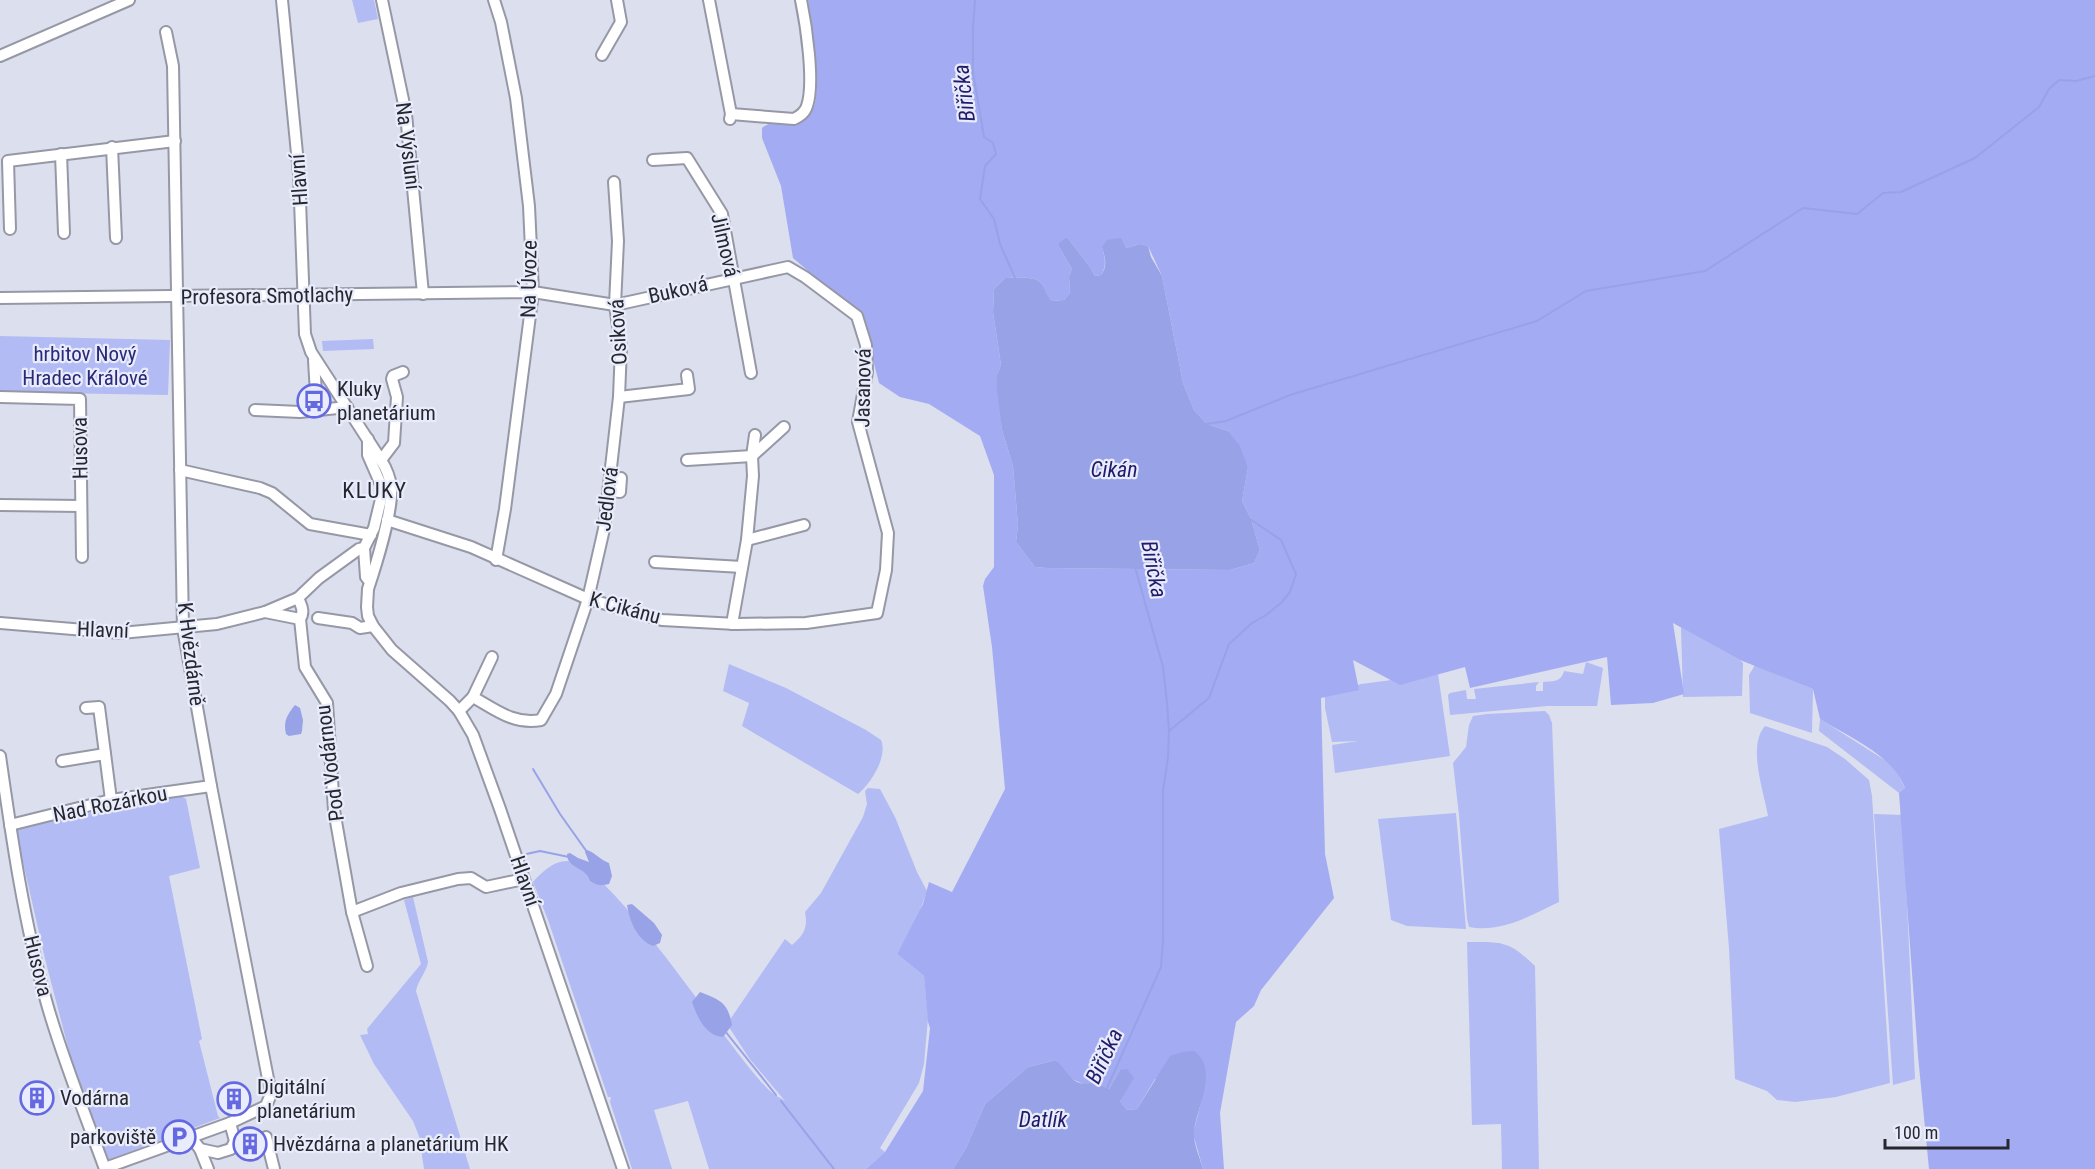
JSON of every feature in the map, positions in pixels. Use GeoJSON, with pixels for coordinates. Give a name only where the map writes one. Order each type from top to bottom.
{"type":"FeatureCollection","features":[{"type":"Feature","properties":{"kind":"street"},"geometry":{"type":"LineString","coordinates":[[0,56],[129,0]]}},
{"type":"Feature","properties":{"kind":"street","name":"Hlavní"},"geometry":{"type":"LineString","coordinates":[[282,0],[299,174],[305,334],[314,358],[381,460],[389,476],[391,487],[387,520],[370,582],[367,600],[368,616],[392,650],[459,711],[473,735],[623,1169]]}},
{"type":"Feature","properties":{"kind":"street","name":"Na Výsluní"},"geometry":{"type":"LineString","coordinates":[[382,0],[406,114],[423,294]]}},
{"type":"Feature","properties":{"kind":"street","name":"Na Úvoze"},"geometry":{"type":"LineString","coordinates":[[494,0],[501,22],[516,98],[529,206],[533,292],[505,509],[496,560]]}},
{"type":"Feature","properties":{"kind":"street"},"geometry":{"type":"LineString","coordinates":[[602,55],[621,22],[617,0]]}},
{"type":"Feature","properties":{"kind":"street"},"geometry":{"type":"LineString","coordinates":[[709,0],[730,116],[794,119],[802,114],[807,106],[809,78],[805,20],[801,0]]}},
{"type":"Feature","properties":{"kind":"street","name":"K Hvězdárně"},"geometry":{"type":"LineString","coordinates":[[105,1169],[230,1123],[266,1106],[270,1099],[271,1086],[211,786],[183,628],[173,66],[166,32]]}},
{"type":"Feature","properties":{"kind":"street"},"geometry":{"type":"LineString","coordinates":[[10,229],[8,161],[175,141]]}},
{"type":"Feature","properties":{"kind":"street"},"geometry":{"type":"LineString","coordinates":[[112,147],[117,238]]}},
{"type":"Feature","properties":{"kind":"street"},"geometry":{"type":"LineString","coordinates":[[61,154],[64,233]]}},
{"type":"Feature","properties":{"kind":"street","name":"Jilmová"},"geometry":{"type":"LineString","coordinates":[[653,160],[687,158],[722,214],[751,372]]}},
{"type":"Feature","properties":{"kind":"street","name":"Osiková"},"geometry":{"type":"LineString","coordinates":[[614,182],[618,241],[615,305],[621,347],[619,397],[689,389],[687,375]]}},
{"type":"Feature","properties":{"kind":"street","name":"Buková"},"geometry":{"type":"LineString","coordinates":[[533,292],[615,305],[788,267]]}},
{"type":"Feature","properties":{"kind":"street","name":"Jasanová"},"geometry":{"type":"LineString","coordinates":[[788,267],[857,316],[866,345],[867,372],[858,422],[888,533],[886,570],[877,614]]}},
{"type":"Feature","properties":{"kind":"street","name":"Profesora Smotlachy"},"geometry":{"type":"LineString","coordinates":[[0,298],[533,292]]}},
{"type":"Feature","properties":{"kind":"street","name":"Hlavní"},"geometry":{"type":"LineString","coordinates":[[314,358],[317,411]]}},
{"type":"Feature","properties":{"kind":"street"},"geometry":{"type":"LineString","coordinates":[[381,460],[394,442],[397,398],[392,379],[393,376],[403,372]]}},
{"type":"Feature","properties":{"kind":"street","name":"Husova"},"geometry":{"type":"LineString","coordinates":[[0,397],[80,399],[82,557]]}},
{"type":"Feature","properties":{"kind":"street","name":"Jedlová"},"geometry":{"type":"LineString","coordinates":[[473,697],[513,720],[527,723],[541,720],[556,694],[588,599],[604,529],[619,397]]}},
{"type":"Feature","properties":{"kind":"street"},"geometry":{"type":"LineString","coordinates":[[255,410],[317,411],[347,407]]}},
{"type":"Feature","properties":{"kind":"street"},"geometry":{"type":"LineString","coordinates":[[687,460],[752,456],[784,427]]}},
{"type":"Feature","properties":{"kind":"street"},"geometry":{"type":"LineString","coordinates":[[732,624],[747,540],[755,435]]}},
{"type":"Feature","properties":{"kind":"street","name":"Hlavní"},"geometry":{"type":"LineString","coordinates":[[368,439],[368,455],[382,488],[371,535],[364,548],[366,577],[370,582]]}},
{"type":"Feature","properties":{"kind":"street"},"geometry":{"type":"LineString","coordinates":[[180,470],[260,488],[272,494],[310,524],[371,535]]}},
{"type":"Feature","properties":{"kind":"street"},"geometry":{"type":"LineString","coordinates":[[608,491],[620,492],[621,478]]}},
{"type":"Feature","properties":{"kind":"street","name":"Husova"},"geometry":{"type":"LineString","coordinates":[[0,505],[81,506]]}},
{"type":"Feature","properties":{"kind":"street","name":"K Cikánu"},"geometry":{"type":"LineString","coordinates":[[387,520],[471,547],[588,599],[662,620],[732,624],[806,623],[877,614]]}},
{"type":"Feature","properties":{"kind":"street"},"geometry":{"type":"LineString","coordinates":[[747,540],[804,525]]}},
{"type":"Feature","properties":{"kind":"street","name":"Hlavní"},"geometry":{"type":"LineString","coordinates":[[0,622],[121,633],[217,624],[265,612],[298,598],[319,578],[359,549],[364,548]]}},
{"type":"Feature","properties":{"kind":"street"},"geometry":{"type":"LineString","coordinates":[[655,562],[742,567]]}},
{"type":"Feature","properties":{"kind":"street","name":"Pod Vodárnou"},"geometry":{"type":"LineString","coordinates":[[298,598],[303,615],[300,619],[305,667],[327,703],[334,810],[352,912],[367,966]]}},
{"type":"Feature","properties":{"kind":"street"},"geometry":{"type":"LineString","coordinates":[[265,612],[300,619]]}},
{"type":"Feature","properties":{"kind":"street"},"geometry":{"type":"LineString","coordinates":[[318,618],[352,623],[360,628],[373,626]]}},
{"type":"Feature","properties":{"kind":"street"},"geometry":{"type":"LineString","coordinates":[[459,711],[473,697],[492,657]]}},
{"type":"Feature","properties":{"kind":"street"},"geometry":{"type":"LineString","coordinates":[[86,708],[99,707],[111,800]]}},
{"type":"Feature","properties":{"kind":"street"},"geometry":{"type":"LineString","coordinates":[[62,761],[105,754]]}},
{"type":"Feature","properties":{"kind":"street","name":"Husova"},"geometry":{"type":"LineString","coordinates":[[0,756],[30,933],[48,1005],[73,1083],[105,1169]]}},
{"type":"Feature","properties":{"kind":"street","name":"Nad Rozárkou"},"geometry":{"type":"LineString","coordinates":[[10,825],[111,800],[211,786]]}},
{"type":"Feature","properties":{"kind":"street"},"geometry":{"type":"LineString","coordinates":[[352,912],[401,894],[458,879],[471,878],[486,887],[524,879]]}},
{"type":"Feature","properties":{"kind":"street"},"geometry":{"type":"LineString","coordinates":[[200,1149],[218,1153],[231,1149],[235,1141],[230,1123]]}},
{"type":"Feature","properties":{"kind":"street"},"geometry":{"type":"LineString","coordinates":[[191,1137],[200,1149],[208,1169]]}},
{"type":"Feature","properties":{"kind":"street"},"geometry":{"type":"LineString","coordinates":[[266,1137],[274,1169]]}},
{"type":"Feature","properties":{"kind":"green space"},"geometry":{"type":"Polygon","coordinates":[[[352,0],[374,0],[378,19],[358,23],[352,0]]]}},
{"type":"Feature","properties":{"kind":"green space","name":"hrbitov Nový Hradec Králové"},"geometry":{"type":"Polygon","coordinates":[[[0,336],[170,340],[168,395],[0,392],[0,336]]]}},
{"type":"Feature","properties":{"kind":"green space"},"geometry":{"type":"Polygon","coordinates":[[[373,339],[374,349],[323,351],[322,341],[373,339]]]}},
{"type":"Feature","properties":{"kind":"green space"},"geometry":{"type":"Polygon","coordinates":[[[1681,627],[1743,663],[1742,696],[1683,697],[1681,627]]]}},
{"type":"Feature","properties":{"kind":"green space"},"geometry":{"type":"Polygon","coordinates":[[[1586,662],[1603,668],[1597,706],[1547,706],[1450,715],[1448,695],[1450,693],[1466,690],[1467,699],[1476,699],[1474,689],[1539,682],[1536,691],[1543,691],[1543,682],[1559,679],[1564,671],[1583,674],[1586,662]]]}},
{"type":"Feature","properties":{"kind":"green space"},"geometry":{"type":"Polygon","coordinates":[[[729,664],[786,688],[881,740],[883,747],[880,762],[873,777],[863,789],[858,794],[742,726],[749,703],[723,691],[729,664]]]}},
{"type":"Feature","properties":{"kind":"green space"},"geometry":{"type":"Polygon","coordinates":[[[1755,665],[1813,689],[1812,733],[1750,713],[1749,675],[1755,665]]]}},
{"type":"Feature","properties":{"kind":"green space"},"geometry":{"type":"Polygon","coordinates":[[[1438,674],[1450,756],[1335,773],[1332,745],[1358,741],[1332,742],[1325,708],[1325,695],[1361,684],[1438,674]]]}},
{"type":"Feature","properties":{"kind":"green space"},"geometry":{"type":"Polygon","coordinates":[[[1545,711],[1552,723],[1559,902],[1516,922],[1493,927],[1469,927],[1453,763],[1466,747],[1469,725],[1473,716],[1545,711]]]}},
{"type":"Feature","properties":{"kind":"green space"},"geometry":{"type":"Polygon","coordinates":[[[1820,719],[1891,764],[1905,788],[1899,793],[1819,731],[1820,719]]]}},
{"type":"Feature","properties":{"kind":"green space"},"geometry":{"type":"Polygon","coordinates":[[[1765,726],[1827,747],[1869,780],[1872,796],[1890,1083],[1836,1097],[1795,1102],[1777,1100],[1767,1091],[1735,1079],[1729,948],[1719,829],[1768,816],[1757,757],[1757,745],[1765,726]]]}},
{"type":"Feature","properties":{"kind":"green space"},"geometry":{"type":"Polygon","coordinates":[[[868,788],[880,789],[895,817],[927,891],[919,913],[897,954],[924,976],[928,1018],[924,1064],[919,1083],[880,1148],[885,1152],[866,1169],[709,1169],[688,1101],[654,1110],[672,1169],[632,1169],[610,1102],[611,1097],[608,1097],[533,882],[557,863],[567,861],[586,869],[640,924],[752,1070],[770,1091],[785,1101],[749,1058],[727,1024],[785,939],[792,945],[800,938],[806,922],[805,912],[821,893],[863,817],[867,804],[865,791],[868,788]]]}},
{"type":"Feature","properties":{"kind":"green space"},"geometry":{"type":"Polygon","coordinates":[[[181,796],[186,799],[200,868],[169,876],[202,1039],[199,1041],[220,1118],[108,1160],[73,1066],[45,959],[15,827],[181,796]]]}},
{"type":"Feature","properties":{"kind":"green space"},"geometry":{"type":"Polygon","coordinates":[[[1456,813],[1466,929],[1407,926],[1391,920],[1378,819],[1456,813]]]}},
{"type":"Feature","properties":{"kind":"green space"},"geometry":{"type":"Polygon","coordinates":[[[1874,814],[1903,815],[1915,1079],[1893,1085],[1874,814]]]}},
{"type":"Feature","properties":{"kind":"green space"},"geometry":{"type":"Polygon","coordinates":[[[413,897],[428,962],[416,991],[470,1169],[424,1169],[419,1136],[413,1121],[374,1064],[360,1035],[368,1034],[367,1029],[421,964],[404,900],[413,897]]]}},
{"type":"Feature","properties":{"kind":"green space"},"geometry":{"type":"Polygon","coordinates":[[[1467,942],[1504,944],[1518,951],[1535,966],[1539,1169],[1502,1169],[1501,1124],[1472,1125],[1467,942]]]}},
{"type":"Feature","properties":{"kind":"shaded area"},"geometry":{"type":"Polygon","coordinates":[[[808,0],[2095,0],[2095,1169],[1929,1169],[1918,1056],[1899,793],[1905,788],[1899,776],[1880,756],[1820,719],[1813,689],[1740,660],[1673,623],[1684,694],[1653,703],[1611,705],[1607,657],[1470,688],[1465,667],[1400,685],[1353,660],[1359,690],[1321,698],[1325,854],[1334,898],[1261,990],[1254,1006],[1236,1022],[1220,1113],[1224,1169],[1203,1169],[1193,1134],[1202,1098],[1155,1079],[1137,1109],[1127,1110],[1120,1101],[1120,1070],[1109,1089],[1095,1082],[1085,1085],[1070,1078],[1056,1060],[1028,1067],[985,1104],[966,1148],[953,1169],[866,1169],[885,1152],[923,1091],[930,1028],[924,976],[897,954],[923,904],[929,882],[952,892],[1005,789],[992,647],[983,586],[994,567],[994,475],[980,436],[929,404],[900,397],[879,383],[862,317],[793,258],[781,186],[762,138],[762,128],[771,124],[802,120],[813,108],[816,97],[816,70],[808,0]],[[1067,237],[1059,247],[1072,269],[1069,276],[1070,293],[1064,300],[1052,301],[1042,284],[1030,278],[1005,278],[994,289],[993,312],[1001,365],[997,375],[1002,430],[1013,466],[1018,525],[1016,542],[1035,567],[1230,570],[1254,563],[1260,550],[1251,519],[1242,501],[1248,468],[1228,431],[1207,424],[1194,410],[1183,383],[1162,276],[1148,246],[1140,244],[1126,248],[1102,247],[1105,262],[1101,275],[1095,276],[1067,237]]]}},
{"type":"Feature","properties":{"kind":"water","name":"Cikán"},"geometry":{"type":"Polygon","coordinates":[[[1067,237],[1095,276],[1101,275],[1105,268],[1102,247],[1107,240],[1121,238],[1126,248],[1140,244],[1148,246],[1151,257],[1162,276],[1183,383],[1194,410],[1207,424],[1228,431],[1240,446],[1248,468],[1242,501],[1251,519],[1260,550],[1254,563],[1230,570],[1035,567],[1016,542],[1018,525],[1013,466],[1002,430],[997,390],[997,375],[1001,365],[993,312],[994,289],[1005,278],[1030,278],[1042,284],[1052,301],[1064,300],[1070,293],[1069,276],[1072,269],[1059,243],[1067,237]]]}},
{"type":"Feature","properties":{"kind":"water"},"geometry":{"type":"Polygon","coordinates":[[[295,705],[300,708],[303,720],[302,731],[301,734],[289,736],[286,734],[285,722],[295,705]]]}},
{"type":"Feature","properties":{"kind":"water"},"geometry":{"type":"Polygon","coordinates":[[[587,850],[609,863],[612,876],[609,884],[599,885],[591,882],[584,872],[569,861],[567,854],[570,853],[589,862],[585,852],[587,850]]]}},
{"type":"Feature","properties":{"kind":"water"},"geometry":{"type":"Polygon","coordinates":[[[632,904],[654,923],[662,935],[660,943],[653,946],[638,934],[627,905],[632,904]]]}},
{"type":"Feature","properties":{"kind":"water"},"geometry":{"type":"Polygon","coordinates":[[[700,992],[718,1000],[728,1011],[732,1025],[723,1037],[711,1033],[699,1019],[692,1002],[700,992]]]}},
{"type":"Feature","properties":{"kind":"water","name":"Datlík"},"geometry":{"type":"Polygon","coordinates":[[[1194,1051],[1202,1059],[1206,1078],[1194,1132],[1203,1169],[953,1169],[966,1148],[985,1104],[1028,1067],[1056,1060],[1077,1082],[1088,1084],[1095,1082],[1109,1089],[1120,1070],[1127,1069],[1134,1078],[1120,1101],[1127,1110],[1137,1109],[1170,1056],[1194,1051]]]}},
{"type":"Feature","properties":{"kind":"waterway","name":"Biřička"},"geometry":{"type":"LineString","coordinates":[[975,0],[973,72],[984,137],[993,143],[996,154],[985,166],[980,199],[994,219],[1000,244],[1016,280]]}},
{"type":"Feature","properties":{"kind":"waterway"},"geometry":{"type":"LineString","coordinates":[[1206,424],[1226,421],[1290,395],[1537,321],[1586,291],[1705,271],[1803,208],[1857,214],[1883,193],[1901,192],[1975,158],[2039,107],[2049,89],[2059,80],[2076,81],[2095,76]]}},
{"type":"Feature","properties":{"kind":"waterway"},"geometry":{"type":"LineString","coordinates":[[1169,731],[1209,698],[1229,644],[1252,623],[1281,603],[1290,592],[1296,574],[1281,540],[1250,519]]}},
{"type":"Feature","properties":{"kind":"waterway","name":"Biřička"},"geometry":{"type":"LineString","coordinates":[[1107,1088],[1161,967],[1163,941],[1163,791],[1168,757],[1167,703],[1163,667],[1135,567]]}},
{"type":"Feature","properties":{"kind":"waterway"},"geometry":{"type":"LineString","coordinates":[[533,769],[560,814],[587,852]]}},
{"type":"Feature","properties":{"kind":"waterway"},"geometry":{"type":"LineString","coordinates":[[522,855],[540,851],[569,857]]}},
{"type":"Feature","properties":{"kind":"waterway"},"geometry":{"type":"LineString","coordinates":[[725,1031],[776,1095]]}},
{"type":"Feature","properties":{"kind":"waterway"},"geometry":{"type":"LineString","coordinates":[[781,1101],[834,1169]]}},
{"type":"Feature","properties":{"kind":"place","name":"Kluky planetárium"},"geometry":{"type":"Point","coordinates":[314,401]}},
{"type":"Feature","properties":{"kind":"place","name":"Vodárna"},"geometry":{"type":"Point","coordinates":[37,1098]}},
{"type":"Feature","properties":{"kind":"place","name":"Digitální planetárium"},"geometry":{"type":"Point","coordinates":[234,1099]}},
{"type":"Feature","properties":{"kind":"place","name":"parkoviště"},"geometry":{"type":"Point","coordinates":[179,1137]}},
{"type":"Feature","properties":{"kind":"place","name":"Hvězdárna a planetárium HK"},"geometry":{"type":"Point","coordinates":[250,1144]}},
{"type":"Feature","properties":{"kind":"district","name":"KLUKY"},"geometry":{"type":"Point","coordinates":[375,490]}}]}
